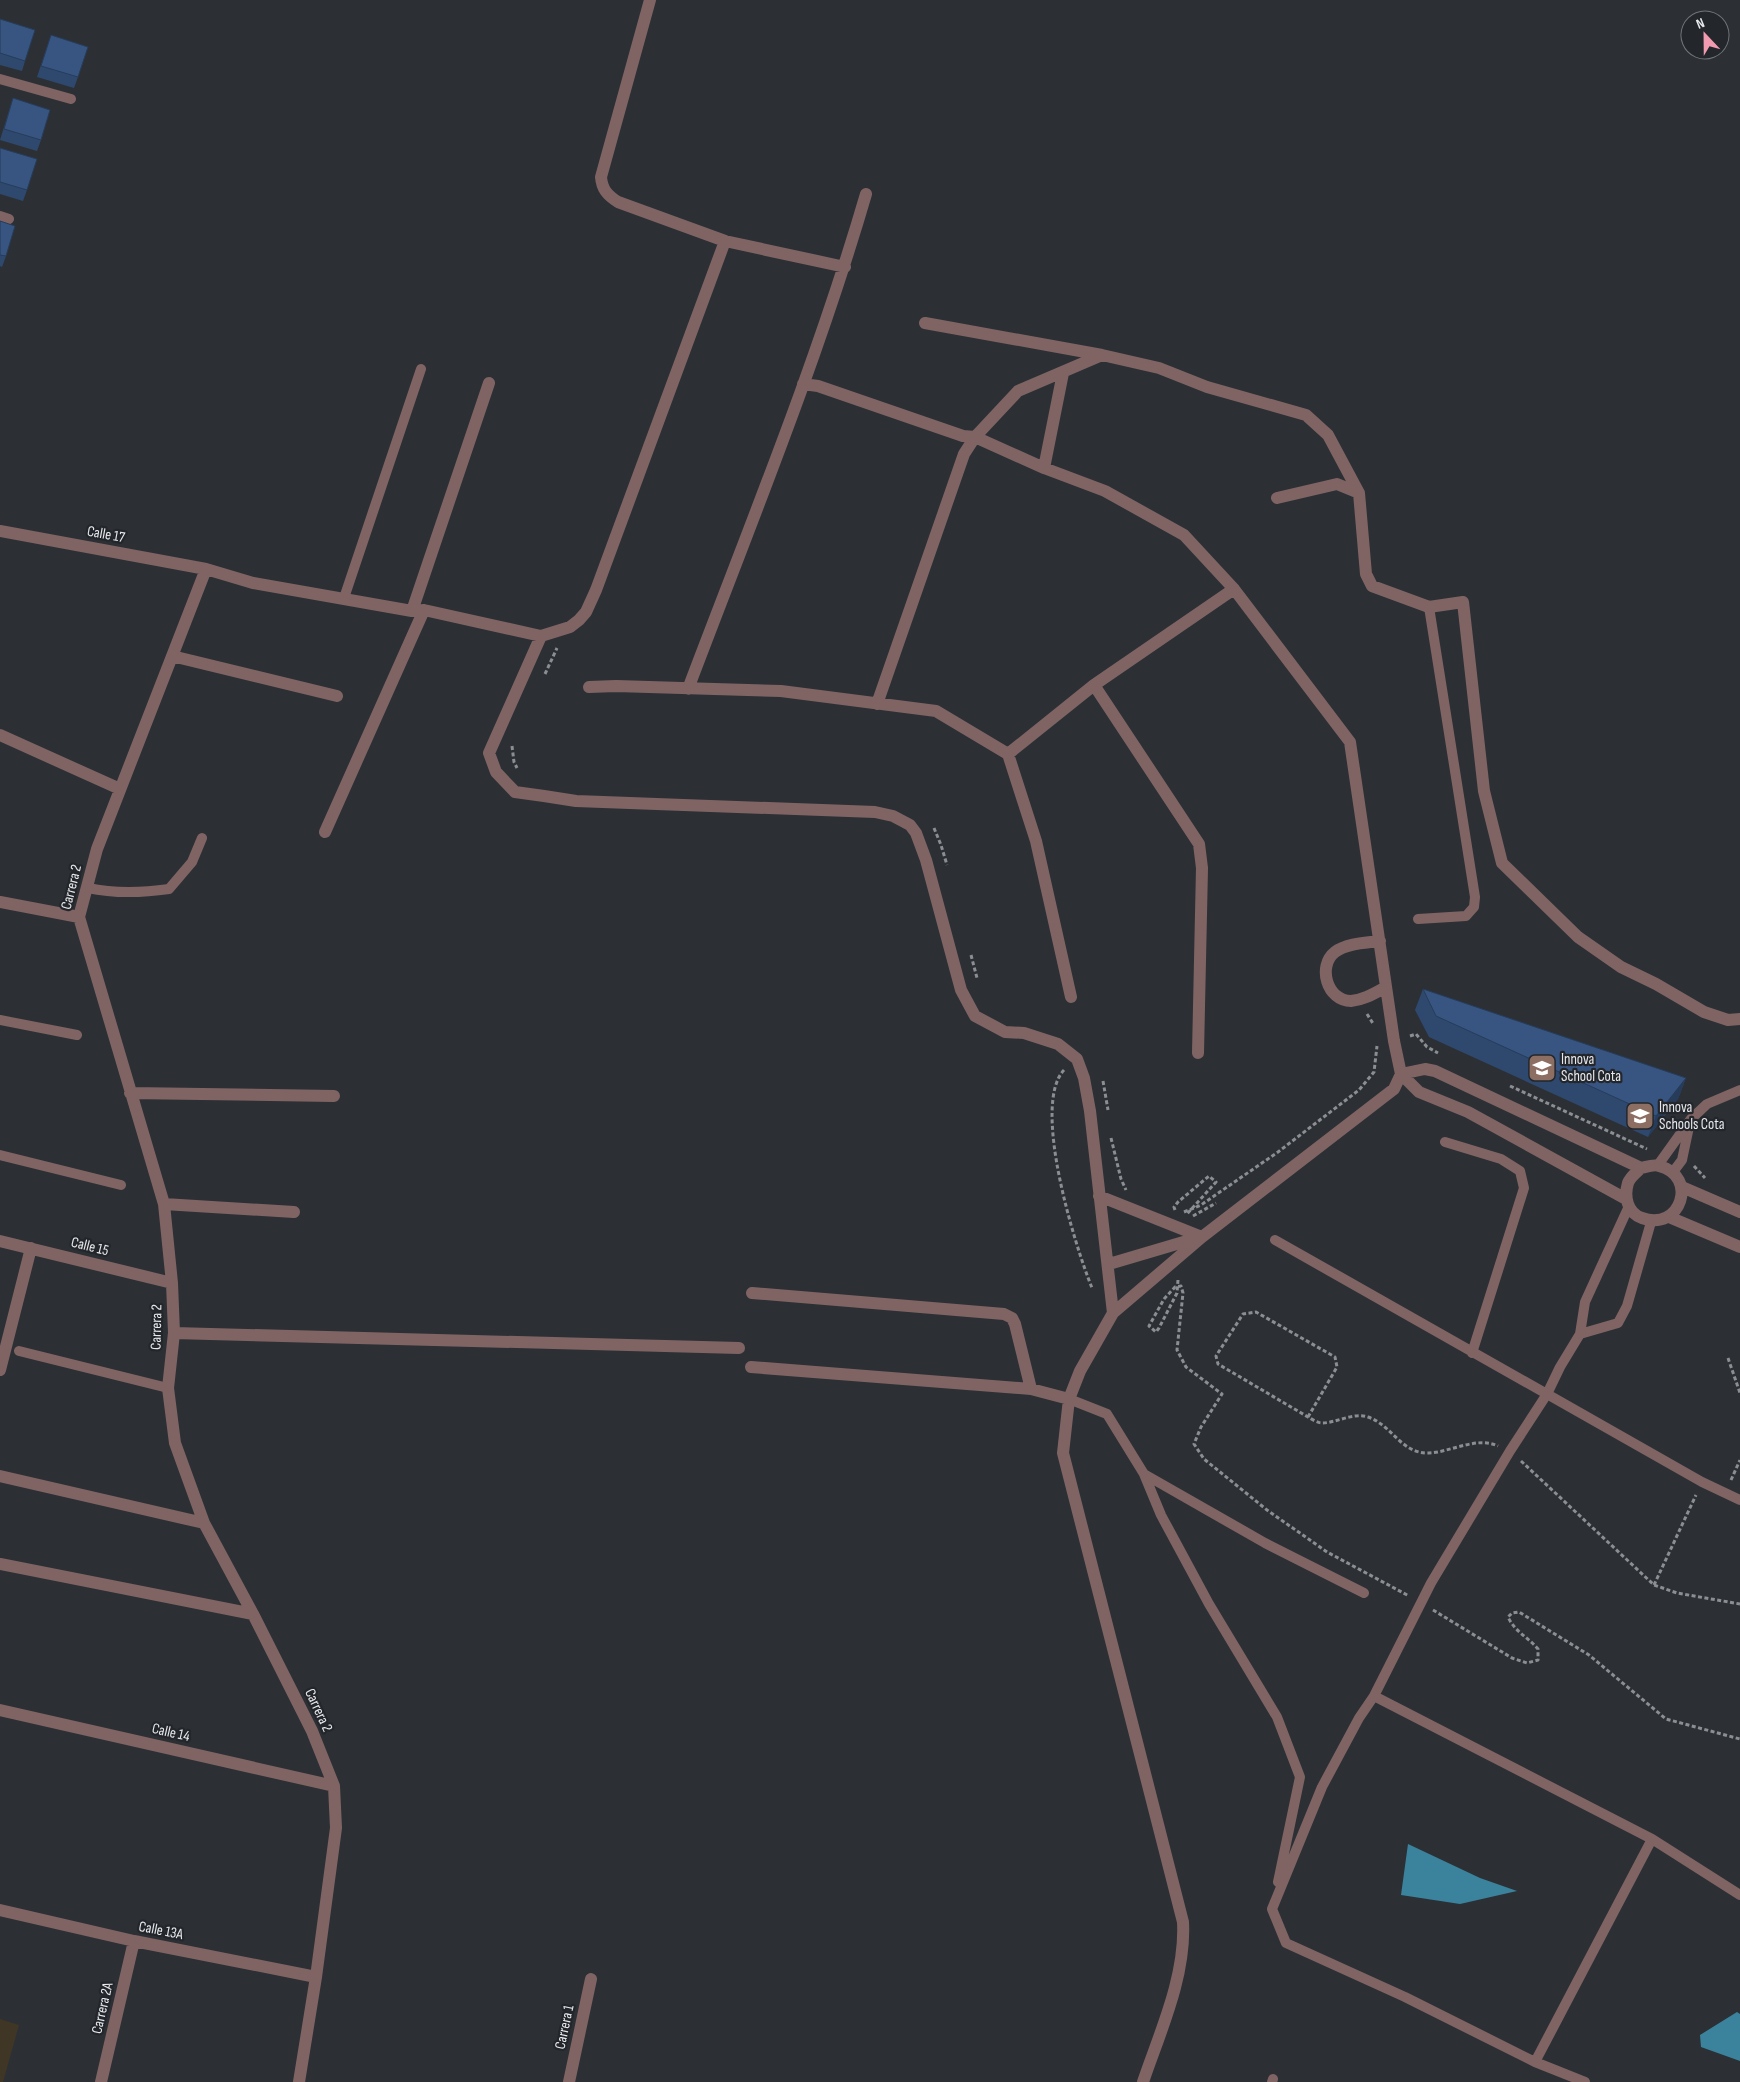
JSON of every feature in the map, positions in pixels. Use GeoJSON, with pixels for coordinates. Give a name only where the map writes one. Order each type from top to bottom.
{"type":"FeatureCollection","features":[{"type":"Feature","properties":{"kind":"street"},"geometry":{"type":"LineString","coordinates":[[650,0],[601,177],[608,196],[618,202],[725,241],[845,267]]}},
{"type":"Feature","properties":{"kind":"street"},"geometry":{"type":"LineString","coordinates":[[688,689],[803,384],[845,267],[866,194]]}},
{"type":"Feature","properties":{"kind":"street"},"geometry":{"type":"LineString","coordinates":[[725,241],[586,612],[570,627],[541,636],[489,753],[496,772],[515,792],[576,801],[875,812],[893,816],[910,825],[916,833],[926,860],[961,990],[975,1016],[1005,1032],[1024,1033],[1058,1044],[1076,1059],[1084,1078],[1090,1111],[1099,1196],[1109,1264],[1113,1313]]}},
{"type":"Feature","properties":{"kind":"street"},"geometry":{"type":"LineString","coordinates":[[925,323],[1102,355],[1159,368],[1207,387],[1306,415],[1328,435],[1359,493],[1366,574],[1372,586],[1429,607],[1463,602],[1484,791],[1502,863],[1578,936],[1621,967],[1656,984],[1704,1012],[1728,1020],[1740,1019]]}},
{"type":"Feature","properties":{"kind":"street"},"geometry":{"type":"LineString","coordinates":[[877,704],[964,454],[975,437],[1018,391],[1102,355]]}},
{"type":"Feature","properties":{"kind":"street"},"geometry":{"type":"LineString","coordinates":[[1044,468],[1062,373]]}},
{"type":"Feature","properties":{"kind":"street"},"geometry":{"type":"LineString","coordinates":[[325,832],[418,610],[489,383]]}},
{"type":"Feature","properties":{"kind":"street"},"geometry":{"type":"LineString","coordinates":[[803,384],[818,386],[963,436],[975,437],[1044,468],[1105,491],[1184,535],[1234,589],[1350,742],[1386,987],[1401,1074],[1394,1089],[1202,1236],[1113,1313],[1080,1371],[1069,1399],[1063,1453],[1182,1922],[1184,1940],[1182,1957],[1143,2082]]}},
{"type":"Feature","properties":{"kind":"street"},"geometry":{"type":"LineString","coordinates":[[1277,498],[1337,484],[1359,493]]}},
{"type":"Feature","properties":{"kind":"street","name":"Calle 17"},"geometry":{"type":"LineString","coordinates":[[0,531],[206,569],[253,583],[418,610],[541,636]]}},
{"type":"Feature","properties":{"kind":"street","name":"Carrera 2"},"geometry":{"type":"LineString","coordinates":[[206,569],[98,849],[79,917],[164,1204],[172,1283],[174,1333],[168,1388],[175,1443],[204,1523],[253,1614],[312,1731],[334,1786],[336,1828],[316,1977],[299,2082]]}},
{"type":"Feature","properties":{"kind":"street"},"geometry":{"type":"LineString","coordinates":[[1008,754],[1094,685],[1234,589]]}},
{"type":"Feature","properties":{"kind":"street"},"geometry":{"type":"LineString","coordinates":[[172,656],[337,696]]}},
{"type":"Feature","properties":{"kind":"street"},"geometry":{"type":"LineString","coordinates":[[1094,685],[1199,844],[1202,877],[1198,1053]]}},
{"type":"Feature","properties":{"kind":"street"},"geometry":{"type":"LineString","coordinates":[[589,687],[616,686],[781,691],[936,711],[1008,754],[1036,841],[1071,997]]}},
{"type":"Feature","properties":{"kind":"street"},"geometry":{"type":"LineString","coordinates":[[0,735],[120,789]]}},
{"type":"Feature","properties":{"kind":"street"},"geometry":{"type":"LineString","coordinates":[[0,902],[79,917]]}},
{"type":"Feature","properties":{"kind":"street"},"geometry":{"type":"LineString","coordinates":[[1380,941],[1349,946],[1334,952],[1326,966],[1326,981],[1334,994],[1348,1001],[1364,999],[1386,987]]}},
{"type":"Feature","properties":{"kind":"street"},"geometry":{"type":"LineString","coordinates":[[1401,1074],[1425,1069],[1435,1071],[1640,1168],[1658,1165],[1673,1172],[1682,1187],[1681,1204],[1669,1218]]}},
{"type":"Feature","properties":{"kind":"street"},"geometry":{"type":"LineString","coordinates":[[1401,1074],[1419,1092],[1468,1112],[1627,1202],[1638,1217],[1651,1222],[1669,1218],[1740,1246]]}},
{"type":"Feature","properties":{"kind":"street"},"geometry":{"type":"LineString","coordinates":[[130,1093],[334,1096]]}},
{"type":"Feature","properties":{"kind":"street"},"geometry":{"type":"LineString","coordinates":[[1627,1202],[1628,1181],[1640,1168]]}},
{"type":"Feature","properties":{"kind":"street"},"geometry":{"type":"LineString","coordinates":[[1682,1187],[1740,1212]]}},
{"type":"Feature","properties":{"kind":"street"},"geometry":{"type":"LineString","coordinates":[[1099,1196],[1202,1236]]}},
{"type":"Feature","properties":{"kind":"street"},"geometry":{"type":"LineString","coordinates":[[164,1204],[294,1212]]}},
{"type":"Feature","properties":{"kind":"street"},"geometry":{"type":"LineString","coordinates":[[1109,1264],[1202,1236]]}},
{"type":"Feature","properties":{"kind":"street","name":"Calle 15"},"geometry":{"type":"LineString","coordinates":[[0,1241],[172,1283]]}},
{"type":"Feature","properties":{"kind":"street"},"geometry":{"type":"LineString","coordinates":[[0,1370],[31,1248]]}},
{"type":"Feature","properties":{"kind":"street"},"geometry":{"type":"LineString","coordinates":[[752,1293],[1004,1314],[1012,1318],[1015,1324],[1031,1389]]}},
{"type":"Feature","properties":{"kind":"street"},"geometry":{"type":"LineString","coordinates":[[174,1333],[738,1348]]}},
{"type":"Feature","properties":{"kind":"street"},"geometry":{"type":"LineString","coordinates":[[750,1366],[1031,1389],[1069,1399]]}},
{"type":"Feature","properties":{"kind":"street"},"geometry":{"type":"LineString","coordinates":[[0,1476],[204,1523]]}},
{"type":"Feature","properties":{"kind":"street"},"geometry":{"type":"LineString","coordinates":[[0,1564],[253,1614]]}},
{"type":"Feature","properties":{"kind":"street","name":"Calle 14"},"geometry":{"type":"LineString","coordinates":[[0,1710],[334,1786]]}},
{"type":"Feature","properties":{"kind":"street","name":"Calle 13A"},"geometry":{"type":"LineString","coordinates":[[0,1910],[134,1941],[316,1977]]}},
{"type":"Feature","properties":{"kind":"street","name":"Carrera 2A"},"geometry":{"type":"LineString","coordinates":[[101,2082],[134,1941]]}},
{"type":"Feature","properties":{"kind":"street","name":"Carrera 1"},"geometry":{"type":"LineString","coordinates":[[569,2082],[591,1979]]}},
{"type":"Feature","properties":{"kind":"lane"},"geometry":{"type":"LineString","coordinates":[[0,79],[71,98]]}},
{"type":"Feature","properties":{"kind":"lane"},"geometry":{"type":"LineString","coordinates":[[344,598],[421,369]]}},
{"type":"Feature","properties":{"kind":"lane"},"geometry":{"type":"LineString","coordinates":[[1418,919],[1466,916],[1474,907],[1475,897],[1429,607]]}},
{"type":"Feature","properties":{"kind":"lane"},"geometry":{"type":"LineString","coordinates":[[88,888],[110,893],[138,894],[169,889],[192,862],[202,838]]}},
{"type":"Feature","properties":{"kind":"lane"},"geometry":{"type":"LineString","coordinates":[[0,1020],[77,1035]]}},
{"type":"Feature","properties":{"kind":"lane"},"geometry":{"type":"LineString","coordinates":[[1658,1165],[1691,1119],[1706,1104],[1740,1090]]}},
{"type":"Feature","properties":{"kind":"lane"},"geometry":{"type":"LineString","coordinates":[[1673,1172],[1682,1160],[1691,1119]]}},
{"type":"Feature","properties":{"kind":"lane"},"geometry":{"type":"LineString","coordinates":[[1445,1142],[1502,1158],[1520,1171],[1524,1188],[1472,1353]]}},
{"type":"Feature","properties":{"kind":"lane"},"geometry":{"type":"LineString","coordinates":[[0,1155],[121,1185]]}},
{"type":"Feature","properties":{"kind":"lane"},"geometry":{"type":"LineString","coordinates":[[1272,1909],[1322,1787],[1359,1718],[1374,1696],[1421,1602],[1510,1451],[1547,1394],[1560,1367],[1580,1334],[1585,1302],[1627,1202]]}},
{"type":"Feature","properties":{"kind":"lane"},"geometry":{"type":"LineString","coordinates":[[1580,1334],[1618,1323],[1627,1306],[1651,1222]]}},
{"type":"Feature","properties":{"kind":"lane"},"geometry":{"type":"LineString","coordinates":[[1275,1240],[1702,1482],[1740,1500]]}},
{"type":"Feature","properties":{"kind":"lane"},"geometry":{"type":"LineString","coordinates":[[19,1351],[168,1388]]}},
{"type":"Feature","properties":{"kind":"lane"},"geometry":{"type":"LineString","coordinates":[[1069,1399],[1107,1414],[1144,1474],[1161,1515],[1209,1604],[1277,1717],[1300,1777],[1272,1909],[1286,1943],[1405,1998],[1535,2062],[1585,2082]]}},
{"type":"Feature","properties":{"kind":"lane"},"geometry":{"type":"LineString","coordinates":[[1144,1474],[1265,1543],[1364,1593]]}},
{"type":"Feature","properties":{"kind":"lane"},"geometry":{"type":"LineString","coordinates":[[1374,1696],[1652,1839],[1740,1894]]}},
{"type":"Feature","properties":{"kind":"lane"},"geometry":{"type":"LineString","coordinates":[[1535,2062],[1652,1839]]}},
{"type":"Feature","properties":{"kind":"path"},"geometry":{"type":"LineString","coordinates":[[1348,1001],[1364,1010],[1374,1024],[1376,1034]]}},
{"type":"Feature","properties":{"kind":"path"},"geometry":{"type":"LineString","coordinates":[[1183,1212],[1201,1205],[1278,1152],[1358,1090],[1374,1072],[1377,1043]]}},
{"type":"Feature","properties":{"kind":"path"},"geometry":{"type":"LineString","coordinates":[[1076,1059],[1058,1077],[1052,1105],[1051,1122],[1074,1235],[1094,1294]]}},
{"type":"Feature","properties":{"kind":"path"},"geometry":{"type":"LineString","coordinates":[[1178,1277],[1178,1285],[1177,1293],[1159,1328],[1156,1332],[1149,1326],[1164,1299],[1175,1287],[1181,1286],[1183,1293],[1177,1350],[1186,1367],[1222,1394],[1201,1427],[1194,1444],[1204,1459],[1267,1510],[1327,1552],[1421,1602],[1512,1658],[1527,1663],[1538,1660],[1538,1649],[1511,1623],[1508,1617],[1512,1613],[1519,1612],[1589,1655],[1666,1719],[1740,1739]]}},
{"type":"Feature","properties":{"kind":"path"},"geometry":{"type":"LineString","coordinates":[[1308,1417],[1337,1367],[1336,1357],[1256,1312],[1243,1314],[1216,1356],[1218,1364],[1308,1417],[1321,1423],[1365,1416],[1376,1420],[1405,1447],[1418,1453],[1431,1453],[1479,1443],[1491,1443],[1510,1451],[1654,1585],[1678,1593],[1740,1604]]}},
{"type":"Feature","properties":{"kind":"path"},"geometry":{"type":"LineString","coordinates":[[1728,1358],[1740,1393]]}},
{"type":"Feature","properties":{"kind":"path"},"geometry":{"type":"LineString","coordinates":[[1725,1492],[1740,1460]]}},
{"type":"Feature","properties":{"kind":"path"},"geometry":{"type":"LineString","coordinates":[[1654,1585],[1702,1482]]}},
{"type":"Feature","properties":{"kind":"shaded area"},"geometry":{"type":"Polygon","coordinates":[[[0,2019],[19,2025],[3,2082],[0,2082],[0,2019]]]}},
{"type":"Feature","properties":{"kind":"water"},"geometry":{"type":"Polygon","coordinates":[[[1408,1844],[1480,1878],[1517,1891],[1460,1904],[1401,1895],[1408,1844]]]}},
{"type":"Feature","properties":{"kind":"water"},"geometry":{"type":"Polygon","coordinates":[[[1737,2012],[1740,2014],[1740,2061],[1701,2047],[1700,2035],[1737,2012]]]}},
{"type":"Feature","properties":{"kind":"building"},"geometry":{"type":"Polygon","coordinates":[[[0,19],[35,30],[25,61],[0,53],[0,19]]]}},
{"type":"Feature","properties":{"kind":"building"},"geometry":{"type":"Polygon","coordinates":[[[51,35],[88,47],[78,77],[41,66],[51,35]]]}},
{"type":"Feature","properties":{"kind":"building"},"geometry":{"type":"Polygon","coordinates":[[[13,98],[50,110],[41,140],[4,129],[13,98]]]}},
{"type":"Feature","properties":{"kind":"building"},"geometry":{"type":"Polygon","coordinates":[[[0,148],[37,159],[27,190],[0,182],[0,148]]]}},
{"type":"Feature","properties":{"kind":"building"},"geometry":{"type":"Polygon","coordinates":[[[0,221],[15,226],[6,256],[0,255],[0,221]]]}},
{"type":"Feature","properties":{"kind":"building"},"geometry":{"type":"Polygon","coordinates":[[[1423,989],[1686,1078],[1656,1116],[1436,1016],[1423,989]]]}},
{"type":"Feature","properties":{"kind":"place","name":"Innova School Cota"},"geometry":{"type":"Point","coordinates":[1542,1068]}},
{"type":"Feature","properties":{"kind":"place","name":"Innova Schools Cota"},"geometry":{"type":"Point","coordinates":[1640,1116]}}]}
